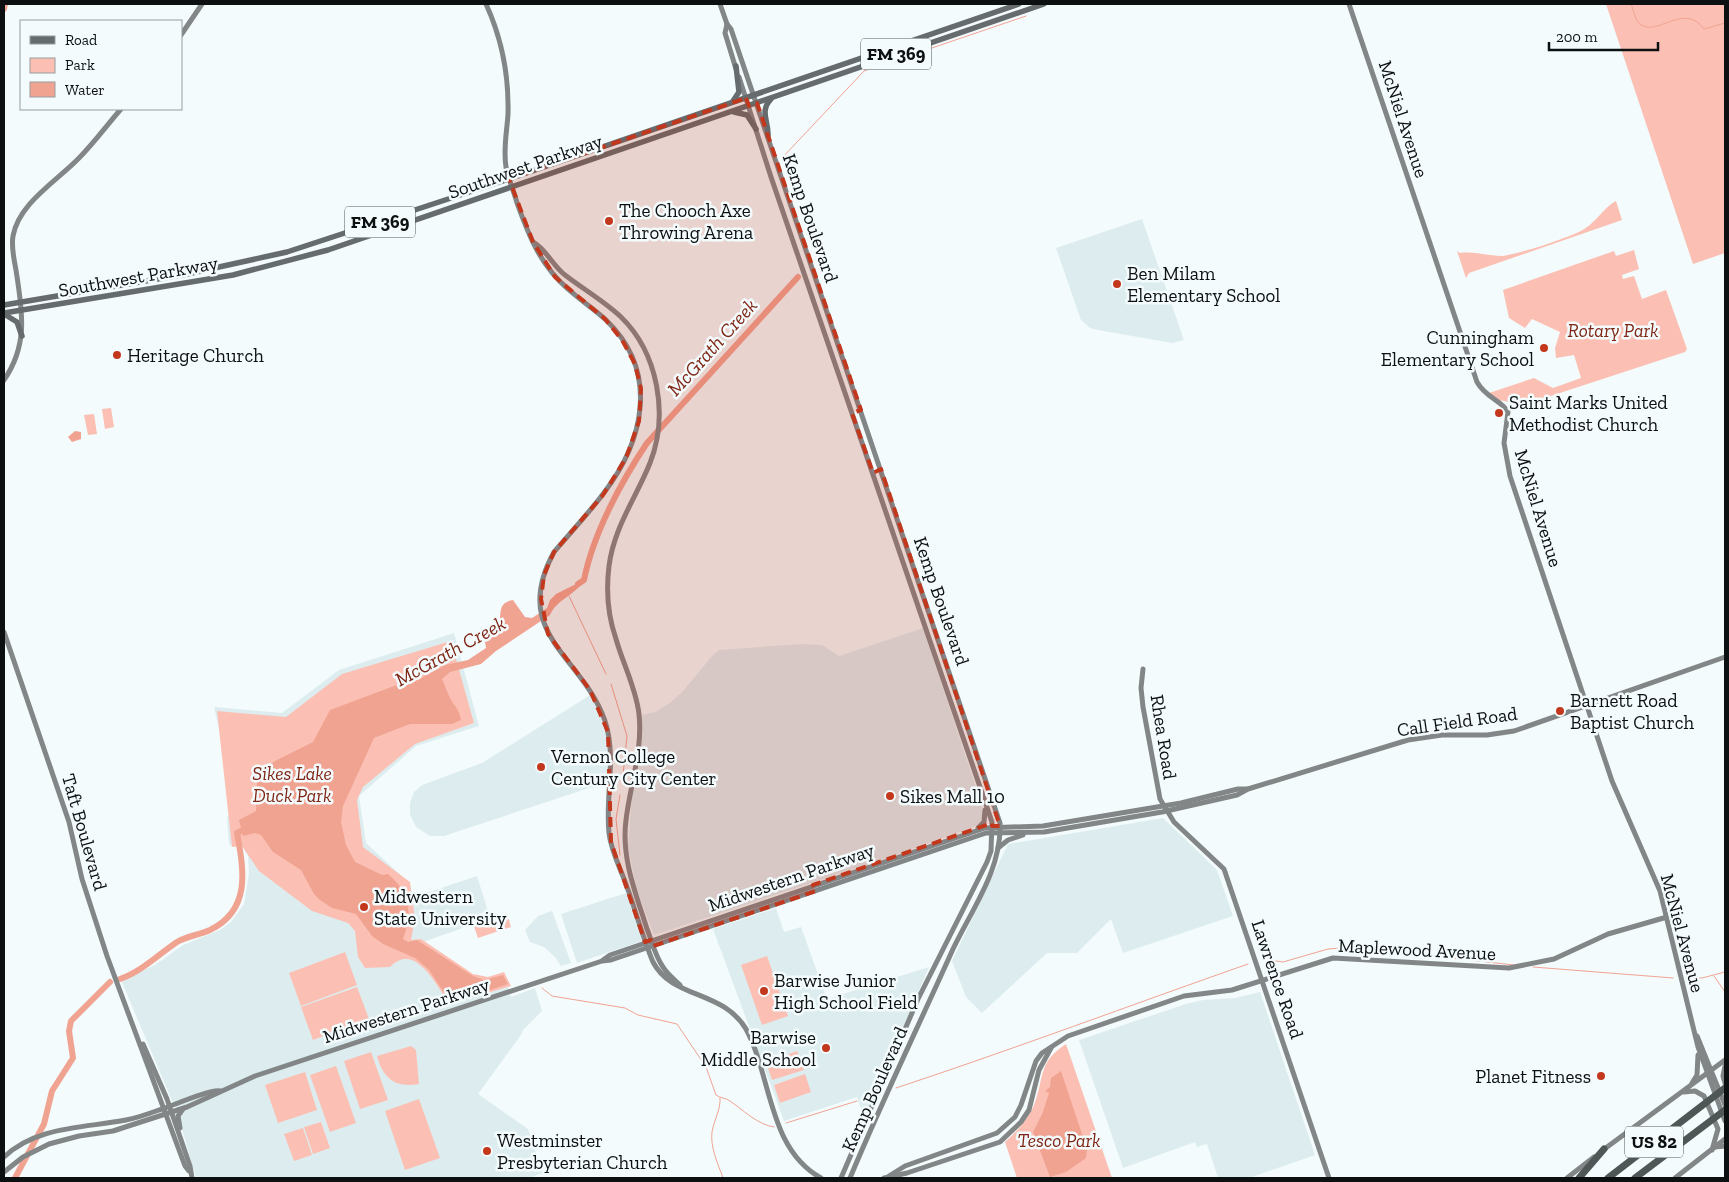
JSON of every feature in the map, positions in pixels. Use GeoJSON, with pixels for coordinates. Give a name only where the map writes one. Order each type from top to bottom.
{"type":"FeatureCollection","features":[{"type":"Feature","properties":{"kind":"highway","name":"US 82"},"geometry":{"type":"LineString","coordinates":[[1608,1178],[1725,1088]]}},
{"type":"Feature","properties":{"kind":"highway","name":"US 82"},"geometry":{"type":"LineString","coordinates":[[1635,1178],[1725,1110]]}},
{"type":"Feature","properties":{"kind":"highway"},"geometry":{"type":"LineString","coordinates":[[1579,1178],[1604,1149]]}},
{"type":"Feature","properties":{"kind":"main road","name":"Southwest Parkway"},"geometry":{"type":"LineString","coordinates":[[4,305],[187,274],[276,254],[622,140],[1019,4]]}},
{"type":"Feature","properties":{"kind":"main road","name":"Southwest Parkway"},"geometry":{"type":"LineString","coordinates":[[4,314],[233,275],[328,250],[1044,4]]}},
{"type":"Feature","properties":{"kind":"main road"},"geometry":{"type":"LineString","coordinates":[[732,102],[740,92],[736,66]]}},
{"type":"Feature","properties":{"kind":"main road"},"geometry":{"type":"LineString","coordinates":[[830,68],[832,76]]}},
{"type":"Feature","properties":{"kind":"main road"},"geometry":{"type":"LineString","coordinates":[[768,136],[765,108],[776,97]]}},
{"type":"Feature","properties":{"kind":"main road"},"geometry":{"type":"LineString","coordinates":[[732,112],[747,115],[756,129]]}},
{"type":"Feature","properties":{"kind":"main road"},"geometry":{"type":"LineString","coordinates":[[622,140],[624,148]]}},
{"type":"Feature","properties":{"kind":"main road"},"geometry":{"type":"LineString","coordinates":[[276,254],[279,264]]}},
{"type":"Feature","properties":{"kind":"main road"},"geometry":{"type":"LineString","coordinates":[[88,290],[90,299]]}},
{"type":"Feature","properties":{"kind":"main road"},"geometry":{"type":"LineString","coordinates":[[4,314],[17,322],[22,336]]}},
{"type":"Feature","properties":{"kind":"street"},"geometry":{"type":"LineString","coordinates":[[182,34],[202,4]]}},
{"type":"Feature","properties":{"kind":"street"},"geometry":{"type":"LineString","coordinates":[[486,4],[500,42],[507,75],[508,102],[505,154],[509,178],[533,242],[533,247],[557,279],[605,319],[622,340],[635,364],[641,395],[639,421],[626,458],[603,495],[554,552],[549,561],[544,575],[541,610],[544,621],[554,644],[590,690],[606,726],[612,765],[609,817],[610,842],[649,944],[662,966],[682,987],[713,999],[738,1018],[752,1043],[784,1136],[803,1164],[821,1178]]}},
{"type":"Feature","properties":{"kind":"street","name":"Kemp Boulevard"},"geometry":{"type":"LineString","coordinates":[[720,4],[727,24],[731,29],[757,103],[1000,829],[994,868],[966,922],[850,1178]]}},
{"type":"Feature","properties":{"kind":"street","name":"McNiel Avenue"},"geometry":{"type":"LineString","coordinates":[[1349,4],[1477,382],[1487,396],[1508,412],[1504,443],[1506,462],[1612,782],[1656,882],[1667,917],[1698,1047],[1706,1074],[1725,1121]]}},
{"type":"Feature","properties":{"kind":"street","name":"Kemp Boulevard"},"geometry":{"type":"LineString","coordinates":[[727,24],[725,33],[771,177],[873,473],[992,829],[991,851],[984,869],[908,1022],[842,1178]]}},
{"type":"Feature","properties":{"kind":"street"},"geometry":{"type":"LineString","coordinates":[[4,380],[18,355],[22,336],[21,302],[12,248],[12,236],[18,219],[27,207],[87,150],[120,110]]}},
{"type":"Feature","properties":{"kind":"street"},"geometry":{"type":"LineString","coordinates":[[533,242],[559,270],[612,310],[633,332],[654,374],[658,398],[657,437],[650,464],[625,514],[613,544],[609,566],[608,593],[615,638],[632,687],[639,716],[639,747],[625,834],[631,877],[649,944]]}},
{"type":"Feature","properties":{"kind":"street"},"geometry":{"type":"LineString","coordinates":[[852,413],[861,410]]}},
{"type":"Feature","properties":{"kind":"street"},"geometry":{"type":"LineString","coordinates":[[873,473],[881,470]]}},
{"type":"Feature","properties":{"kind":"street","name":"Taft Boulevard"},"geometry":{"type":"LineString","coordinates":[[4,632],[69,822],[86,892],[111,967],[140,1039],[146,1049],[188,1160],[192,1178]]}},
{"type":"Feature","properties":{"kind":"street","name":"Call Field Road"},"geometry":{"type":"LineString","coordinates":[[1000,829],[1030,833],[1165,809],[1237,795],[1248,789],[1408,740],[1442,735],[1499,734],[1588,706],[1725,657]]}},
{"type":"Feature","properties":{"kind":"street","name":"Rhea Road"},"geometry":{"type":"LineString","coordinates":[[1143,669],[1141,688],[1143,707],[1157,787],[1165,809]]}},
{"type":"Feature","properties":{"kind":"street"},"geometry":{"type":"LineString","coordinates":[[969,832],[984,822],[986,814],[982,795]]}},
{"type":"Feature","properties":{"kind":"street","name":"Lawrence Road"},"geometry":{"type":"LineString","coordinates":[[1165,809],[1182,830],[1224,869],[1329,1178]]}},
{"type":"Feature","properties":{"kind":"street","name":"Call Field Road"},"geometry":{"type":"LineString","coordinates":[[1000,829],[1086,822]]}},
{"type":"Feature","properties":{"kind":"street"},"geometry":{"type":"LineString","coordinates":[[992,829],[1000,829]]}},
{"type":"Feature","properties":{"kind":"street","name":"Midwestern Parkway"},"geometry":{"type":"LineString","coordinates":[[843,878],[969,832],[992,829]]}},
{"type":"Feature","properties":{"kind":"street","name":"Midwestern Parkway"},"geometry":{"type":"LineString","coordinates":[[4,1157],[26,1142],[43,1135],[184,1108],[270,1071],[602,961],[611,960],[649,944],[992,829]]}},
{"type":"Feature","properties":{"kind":"street"},"geometry":{"type":"LineString","coordinates":[[998,849],[1008,840],[1030,833]]}},
{"type":"Feature","properties":{"kind":"street","name":"Maplewood Avenue"},"geometry":{"type":"LineString","coordinates":[[886,1177],[905,1166],[997,1133],[1015,1117],[1022,1105],[1036,1061],[1052,1046],[1081,1031],[1184,996],[1232,990],[1332,958],[1509,968],[1554,959],[1608,934],[1667,917]]}},
{"type":"Feature","properties":{"kind":"street"},"geometry":{"type":"LineString","coordinates":[[908,1022],[918,1026]]}},
{"type":"Feature","properties":{"kind":"street","name":"McNiel Avenue"},"geometry":{"type":"LineString","coordinates":[[1695,1031],[1725,1105]]}},
{"type":"Feature","properties":{"kind":"street","name":"Maplewood Avenue"},"geometry":{"type":"LineString","coordinates":[[886,1177],[907,1173],[1000,1142],[1021,1122],[1029,1110],[1039,1070],[1052,1046]]}},
{"type":"Feature","properties":{"kind":"street"},"geometry":{"type":"LineString","coordinates":[[1692,1085],[1698,1063],[1698,1047]]}},
{"type":"Feature","properties":{"kind":"street"},"geometry":{"type":"LineString","coordinates":[[1707,1057],[1714,1061],[1725,1060]]}},
{"type":"Feature","properties":{"kind":"street"},"geometry":{"type":"LineString","coordinates":[[1567,1178],[1725,1060]]}},
{"type":"Feature","properties":{"kind":"street"},"geometry":{"type":"LineString","coordinates":[[1725,1066],[1723,1076],[1725,1083]]}},
{"type":"Feature","properties":{"kind":"street","name":"Midwestern Parkway"},"geometry":{"type":"LineString","coordinates":[[4,1172],[38,1149],[71,1138],[113,1131],[214,1090],[220,1091]]}},
{"type":"Feature","properties":{"kind":"street"},"geometry":{"type":"LineString","coordinates":[[1682,1092],[1695,1091],[1704,1096],[1718,1129],[1713,1148]]}},
{"type":"Feature","properties":{"kind":"street"},"geometry":{"type":"LineString","coordinates":[[184,1108],[179,1113],[178,1120],[188,1160]]}},
{"type":"Feature","properties":{"kind":"street","name":"Taft Boulevard"},"geometry":{"type":"LineString","coordinates":[[168,1110],[185,1166],[190,1171]]}},
{"type":"Feature","properties":{"kind":"street"},"geometry":{"type":"LineString","coordinates":[[860,1134],[868,1137]]}},
{"type":"Feature","properties":{"kind":"street"},"geometry":{"type":"LineString","coordinates":[[1675,1178],[1725,1139]]}},
{"type":"Feature","properties":{"kind":"street"},"geometry":{"type":"LineString","coordinates":[[1713,1148],[1725,1146]]}},
{"type":"Feature","properties":{"kind":"street"},"geometry":{"type":"LineString","coordinates":[[853,1171],[856,1178]]}},
{"type":"Feature","properties":{"kind":"highlighted area"},"geometry":{"type":"Polygon","coordinates":[[[746,98],[749,106],[757,103],[861,410],[852,413],[873,473],[881,469],[1000,826],[992,826],[992,823],[813,885],[816,891],[653,946],[651,940],[645,942],[611,842],[608,732],[590,690],[548,634],[541,599],[544,575],[554,552],[603,495],[626,458],[639,421],[641,389],[635,364],[622,340],[605,319],[555,277],[533,242],[509,179],[746,98]]]}},
{"type":"Feature","properties":{"kind":"shaded area","name":"Ben Milam Elementary School"},"geometry":{"type":"Polygon","coordinates":[[[1142,219],[1184,340],[1172,343],[1090,328],[1081,320],[1056,248],[1142,219]]]}},
{"type":"Feature","properties":{"kind":"shaded area"},"geometry":{"type":"Polygon","coordinates":[[[923,628],[975,784],[984,815],[983,821],[979,825],[884,859],[654,935],[636,888],[628,846],[632,795],[641,755],[642,715],[655,712],[670,703],[719,650],[801,644],[822,645],[839,656],[923,628]]]}},
{"type":"Feature","properties":{"kind":"shaded area","name":"Midwestern State University"},"geometry":{"type":"Polygon","coordinates":[[[454,633],[479,726],[416,746],[359,796],[366,843],[409,883],[411,898],[477,876],[488,911],[468,918],[463,928],[423,942],[473,976],[484,979],[504,975],[511,997],[535,988],[542,1011],[523,1030],[478,1094],[528,1129],[543,1173],[529,1178],[196,1178],[180,1122],[180,1113],[173,1103],[121,980],[155,965],[183,945],[220,930],[231,922],[244,904],[249,873],[248,856],[242,846],[232,847],[229,844],[227,817],[238,810],[214,707],[282,713],[339,670],[454,633]]]}},
{"type":"Feature","properties":{"kind":"shaded area","name":"Vernon College Century City Center"},"geometry":{"type":"Polygon","coordinates":[[[590,695],[601,717],[607,739],[609,786],[589,788],[444,836],[430,836],[416,827],[410,814],[410,803],[414,792],[422,785],[482,763],[590,695]]]}},
{"type":"Feature","properties":{"kind":"shaded area"},"geometry":{"type":"Polygon","coordinates":[[[1163,818],[1217,870],[1233,916],[1123,953],[1111,919],[1077,953],[1047,953],[982,1013],[966,997],[952,961],[1008,844],[1163,818]]]}},
{"type":"Feature","properties":{"kind":"shaded area","name":"Midwestern State University"},"geometry":{"type":"Polygon","coordinates":[[[626,893],[642,941],[577,963],[561,914],[626,893]]]}},
{"type":"Feature","properties":{"kind":"shaded area","name":"Barwise Middle School"},"geometry":{"type":"Polygon","coordinates":[[[776,908],[784,932],[801,927],[827,999],[929,967],[864,1118],[857,1097],[784,1121],[713,929],[776,908]]]}},
{"type":"Feature","properties":{"kind":"shaded area"},"geometry":{"type":"Polygon","coordinates":[[[552,911],[571,963],[561,966],[555,957],[544,947],[530,942],[525,930],[538,916],[552,911]]]}},
{"type":"Feature","properties":{"kind":"shaded area"},"geometry":{"type":"Polygon","coordinates":[[[1260,992],[1315,1155],[1249,1178],[1218,1178],[1207,1144],[1197,1147],[1195,1142],[1123,1168],[1079,1040],[1186,1004],[1203,1000],[1235,998],[1260,992]]]}},
{"type":"Feature","properties":{"kind":"green space"},"geometry":{"type":"Polygon","coordinates":[[[1606,4],[1725,4],[1725,253],[1693,264],[1606,4]]]}},
{"type":"Feature","properties":{"kind":"green space"},"geometry":{"type":"Polygon","coordinates":[[[1616,201],[1622,220],[1469,273],[1466,278],[1457,251],[1460,253],[1502,256],[1542,246],[1586,228],[1608,206],[1616,201]]]}},
{"type":"Feature","properties":{"kind":"green space","name":"Rotary Park"},"geometry":{"type":"Polygon","coordinates":[[[1634,250],[1639,269],[1622,275],[1623,279],[1634,276],[1642,299],[1666,290],[1687,349],[1685,352],[1523,405],[1499,400],[1489,393],[1534,378],[1553,388],[1581,378],[1574,355],[1556,358],[1555,348],[1560,332],[1532,319],[1525,328],[1509,318],[1503,290],[1614,251],[1616,256],[1634,250]]]}},
{"type":"Feature","properties":{"kind":"green space"},"geometry":{"type":"Polygon","coordinates":[[[111,408],[114,427],[105,429],[102,409],[111,408]]]}},
{"type":"Feature","properties":{"kind":"green space"},"geometry":{"type":"Polygon","coordinates":[[[94,414],[97,434],[88,435],[84,415],[94,414]]]}},
{"type":"Feature","properties":{"kind":"green space","name":"Sikes Lake Duck Park"},"geometry":{"type":"Polygon","coordinates":[[[451,641],[474,723],[415,744],[363,787],[357,800],[363,847],[410,882],[415,919],[411,940],[421,939],[473,974],[488,977],[504,972],[511,986],[449,1003],[424,968],[416,962],[408,959],[399,960],[390,967],[365,968],[358,957],[355,931],[348,923],[312,911],[259,871],[242,846],[232,847],[217,711],[286,717],[342,674],[451,641]]]}},
{"type":"Feature","properties":{"kind":"green space"},"geometry":{"type":"Polygon","coordinates":[[[507,913],[511,927],[478,938],[473,924],[507,913]]]}},
{"type":"Feature","properties":{"kind":"green space"},"geometry":{"type":"Polygon","coordinates":[[[345,952],[357,985],[301,1006],[289,973],[345,952]]]}},
{"type":"Feature","properties":{"kind":"green space","name":"Barwise Junior High School Field"},"geometry":{"type":"Polygon","coordinates":[[[767,956],[788,1016],[762,1025],[741,965],[767,956]]]}},
{"type":"Feature","properties":{"kind":"green space"},"geometry":{"type":"Polygon","coordinates":[[[357,987],[369,1019],[313,1040],[301,1007],[357,987]]]}},
{"type":"Feature","properties":{"kind":"green space","name":"Tesco Park"},"geometry":{"type":"Polygon","coordinates":[[[1066,1044],[1112,1178],[1017,1178],[1005,1142],[1014,1134],[1031,1111],[1046,1064],[1066,1044]]]}},
{"type":"Feature","properties":{"kind":"green space"},"geometry":{"type":"Polygon","coordinates":[[[411,1046],[416,1050],[419,1084],[404,1085],[397,1083],[387,1076],[377,1056],[411,1046]]]}},
{"type":"Feature","properties":{"kind":"green space"},"geometry":{"type":"Polygon","coordinates":[[[797,1051],[804,1070],[772,1080],[766,1062],[797,1051]]]}},
{"type":"Feature","properties":{"kind":"green space"},"geometry":{"type":"Polygon","coordinates":[[[371,1052],[388,1100],[360,1109],[344,1061],[371,1052]]]}},
{"type":"Feature","properties":{"kind":"green space"},"geometry":{"type":"Polygon","coordinates":[[[336,1066],[356,1123],[330,1132],[310,1075],[336,1066]]]}},
{"type":"Feature","properties":{"kind":"green space"},"geometry":{"type":"Polygon","coordinates":[[[305,1072],[317,1110],[278,1123],[265,1085],[305,1072]]]}},
{"type":"Feature","properties":{"kind":"green space"},"geometry":{"type":"Polygon","coordinates":[[[805,1074],[811,1092],[780,1103],[774,1085],[805,1074]]]}},
{"type":"Feature","properties":{"kind":"green space"},"geometry":{"type":"Polygon","coordinates":[[[419,1099],[440,1158],[405,1170],[385,1111],[419,1099]]]}},
{"type":"Feature","properties":{"kind":"green space"},"geometry":{"type":"Polygon","coordinates":[[[321,1122],[330,1148],[313,1154],[304,1127],[321,1122]]]}},
{"type":"Feature","properties":{"kind":"green space"},"geometry":{"type":"Polygon","coordinates":[[[303,1128],[312,1155],[294,1161],[284,1134],[303,1128]]]}},
{"type":"Feature","properties":{"kind":"water"},"geometry":{"type":"Polygon","coordinates":[[[75,431],[81,432],[81,439],[72,442],[68,437],[75,431]]]}},
{"type":"Feature","properties":{"kind":"water"},"geometry":{"type":"Polygon","coordinates":[[[584,580],[576,590],[557,605],[550,615],[496,651],[481,664],[450,672],[442,679],[461,720],[452,724],[410,724],[374,738],[343,806],[341,822],[346,845],[355,862],[382,875],[388,874],[401,888],[405,896],[408,904],[408,920],[403,939],[408,942],[417,940],[473,976],[484,980],[503,975],[508,984],[461,1000],[448,999],[429,970],[415,958],[383,944],[372,936],[356,914],[332,908],[320,900],[314,894],[301,870],[273,852],[261,835],[255,833],[243,836],[239,820],[256,811],[257,781],[263,770],[275,761],[313,742],[330,710],[394,686],[414,682],[445,665],[468,660],[486,648],[485,642],[498,626],[502,606],[508,601],[513,600],[525,617],[532,618],[547,608],[550,600],[556,594],[584,580]]]}},
{"type":"Feature","properties":{"kind":"water"},"geometry":{"type":"Polygon","coordinates":[[[1061,1071],[1087,1149],[1086,1158],[1066,1172],[1050,1177],[1033,1132],[1043,1112],[1049,1093],[1045,1091],[1050,1087],[1051,1078],[1061,1071]]]}},
{"type":"Feature","properties":{"kind":"waterway"},"geometry":{"type":"LineString","coordinates":[[4,9],[5,4]]}},
{"type":"Feature","properties":{"kind":"waterway"},"geometry":{"type":"LineString","coordinates":[[1631,4],[1638,22],[1645,27],[1653,27],[1687,18],[1696,21],[1704,29],[1725,23]]}},
{"type":"Feature","properties":{"kind":"waterway"},"geometry":{"type":"LineString","coordinates":[[782,158],[864,71],[1026,16]]}},
{"type":"Feature","properties":{"kind":"waterway","name":"McGrath Creek"},"geometry":{"type":"LineString","coordinates":[[578,584],[584,580],[594,545],[609,509],[627,474],[647,443],[798,277]]}},
{"type":"Feature","properties":{"kind":"waterway"},"geometry":{"type":"LineString","coordinates":[[569,596],[606,674]]}},
{"type":"Feature","properties":{"kind":"waterway"},"geometry":{"type":"LineString","coordinates":[[611,684],[627,736],[623,775]]}},
{"type":"Feature","properties":{"kind":"waterway"},"geometry":{"type":"LineString","coordinates":[[620,795],[616,819],[620,855]]}},
{"type":"Feature","properties":{"kind":"waterway","name":"McGrath Creek"},"geometry":{"type":"LineString","coordinates":[[120,979],[143,967],[177,942],[210,930],[223,922],[232,912],[242,888],[242,861],[237,833],[249,827]]}},
{"type":"Feature","properties":{"kind":"waterway"},"geometry":{"type":"LineString","coordinates":[[1262,959],[1283,962],[1328,949],[1341,948],[1392,952]]}},
{"type":"Feature","properties":{"kind":"waterway"},"geometry":{"type":"LineString","coordinates":[[1398,952],[1514,965]]}},
{"type":"Feature","properties":{"kind":"waterway"},"geometry":{"type":"LineString","coordinates":[[896,1088],[1248,964]]}},
{"type":"Feature","properties":{"kind":"waterway"},"geometry":{"type":"LineString","coordinates":[[1533,967],[1673,978]]}},
{"type":"Feature","properties":{"kind":"waterway"},"geometry":{"type":"LineString","coordinates":[[1686,978],[1702,978],[1725,972]]}},
{"type":"Feature","properties":{"kind":"waterway"},"geometry":{"type":"LineString","coordinates":[[1714,976],[1725,992]]}},
{"type":"Feature","properties":{"kind":"waterway","name":"McGrath Creek"},"geometry":{"type":"LineString","coordinates":[[15,1178],[44,1124],[52,1091],[73,1058],[69,1031],[71,1021],[110,982]]}},
{"type":"Feature","properties":{"kind":"waterway"},"geometry":{"type":"LineString","coordinates":[[542,988],[552,996],[625,1008],[638,1015],[677,1024],[706,1067],[716,1095],[728,1100],[756,1120],[774,1127]]}},
{"type":"Feature","properties":{"kind":"waterway"},"geometry":{"type":"LineString","coordinates":[[720,1098],[712,1132],[712,1144],[723,1178]]}},
{"type":"Feature","properties":{"kind":"waterway"},"geometry":{"type":"LineString","coordinates":[[786,1123],[857,1101]]}},
{"type":"Feature","properties":{"kind":"place","name":"The Chooch Axe Throwing Arena"},"geometry":{"type":"Point","coordinates":[609,221]}},
{"type":"Feature","properties":{"kind":"place","name":"Ben Milam Elementary School"},"geometry":{"type":"Point","coordinates":[1117,284]}},
{"type":"Feature","properties":{"kind":"place","name":"Cunningham Elementary School"},"geometry":{"type":"Point","coordinates":[1544,348]}},
{"type":"Feature","properties":{"kind":"place","name":"Heritage Church"},"geometry":{"type":"Point","coordinates":[117,355]}},
{"type":"Feature","properties":{"kind":"place","name":"Saint Marks United Methodist Church"},"geometry":{"type":"Point","coordinates":[1499,413]}},
{"type":"Feature","properties":{"kind":"place","name":"Barnett Road Baptist Church"},"geometry":{"type":"Point","coordinates":[1560,711]}},
{"type":"Feature","properties":{"kind":"place","name":"Vernon College Century City Center"},"geometry":{"type":"Point","coordinates":[541,767]}},
{"type":"Feature","properties":{"kind":"place","name":"Sikes Mall 10"},"geometry":{"type":"Point","coordinates":[890,796]}},
{"type":"Feature","properties":{"kind":"place","name":"Midwestern State University"},"geometry":{"type":"Point","coordinates":[364,907]}},
{"type":"Feature","properties":{"kind":"place","name":"Barwise Junior High School Field"},"geometry":{"type":"Point","coordinates":[764,991]}},
{"type":"Feature","properties":{"kind":"place","name":"Barwise Middle School"},"geometry":{"type":"Point","coordinates":[826,1048]}},
{"type":"Feature","properties":{"kind":"place","name":"Planet Fitness"},"geometry":{"type":"Point","coordinates":[1601,1076]}},
{"type":"Feature","properties":{"kind":"place","name":"Westminster Presbyterian Church"},"geometry":{"type":"Point","coordinates":[487,1151]}}]}
